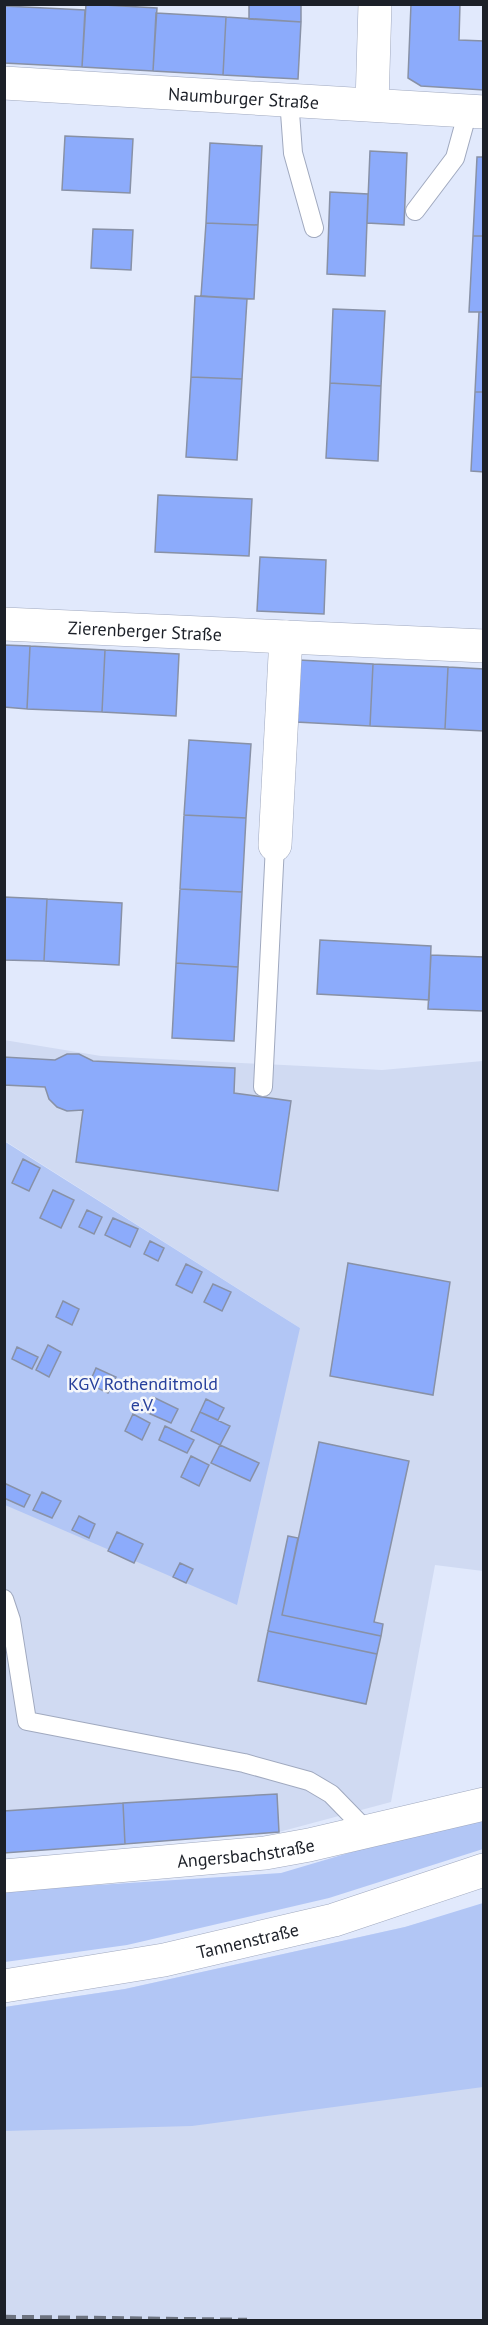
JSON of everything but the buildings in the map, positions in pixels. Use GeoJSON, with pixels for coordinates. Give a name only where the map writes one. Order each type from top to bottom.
{"type":"FeatureCollection","features":[{"type":"Feature","properties":{"kind":"street"},"geometry":{"type":"LineString","coordinates":[[372,104],[375,4]]}},
{"type":"Feature","properties":{"kind":"street","name":"Naumburger Straße"},"geometry":{"type":"LineString","coordinates":[[4,83],[476,111]]}},
{"type":"Feature","properties":{"kind":"street","name":"Zierenberger Straße"},"geometry":{"type":"LineString","coordinates":[[4,624],[483,646]]}},
{"type":"Feature","properties":{"kind":"street"},"geometry":{"type":"LineString","coordinates":[[275,845],[286,637]]}},
{"type":"Feature","properties":{"kind":"street","name":"Angersbachstraße"},"geometry":{"type":"LineString","coordinates":[[4,1876],[265,1853],[368,1832],[483,1804]]}},
{"type":"Feature","properties":{"kind":"street","name":"Tannenstraße"},"geometry":{"type":"LineString","coordinates":[[4,1986],[164,1960],[334,1920],[483,1870]]}},
{"type":"Feature","properties":{"kind":"lane"},"geometry":{"type":"LineString","coordinates":[[289,99],[293,153],[314,228]]}},
{"type":"Feature","properties":{"kind":"lane"},"geometry":{"type":"LineString","coordinates":[[415,211],[455,158],[476,111]]}},
{"type":"Feature","properties":{"kind":"lane"},"geometry":{"type":"LineString","coordinates":[[263,1087],[275,845]]}},
{"type":"Feature","properties":{"kind":"lane"},"geometry":{"type":"LineString","coordinates":[[4,1599],[11,1620],[27,1721],[244,1763],[309,1781],[331,1794],[368,1832]]}},
{"type":"Feature","properties":{"kind":"shaded area"},"geometry":{"type":"Polygon","coordinates":[[[4,1040],[101,1056],[382,1070],[483,1061],[483,1571],[435,1565],[391,1802],[279,1832],[5,1853],[5,1501],[300,1328],[5,1141],[4,1040]]]}},
{"type":"Feature","properties":{"kind":"shaded area"},"geometry":{"type":"Polygon","coordinates":[[[483,1905],[483,2320],[5,2320],[4,2007],[125,1989],[405,1927],[483,1905]]]}},
{"type":"Feature","properties":{"kind":"green space","name":"KGV Rothenditmold e.V."},"geometry":{"type":"Polygon","coordinates":[[[4,1141],[300,1328],[237,1605],[5,1505],[4,1141]]]}},
{"type":"Feature","properties":{"kind":"green space"},"geometry":{"type":"Polygon","coordinates":[[[483,1821],[483,1849],[329,1898],[127,1945],[5,1962],[5,1891],[281,1873],[362,1849],[483,1821]]]}},
{"type":"Feature","properties":{"kind":"green space"},"geometry":{"type":"Polygon","coordinates":[[[483,1903],[483,2087],[192,2126],[5,2131],[5,2007],[125,1989],[405,1927],[483,1903]]]}},
{"type":"Feature","properties":{"kind":"railway"},"geometry":{"type":"LineString","coordinates":[[4,2317],[247,2320]]}}]}
